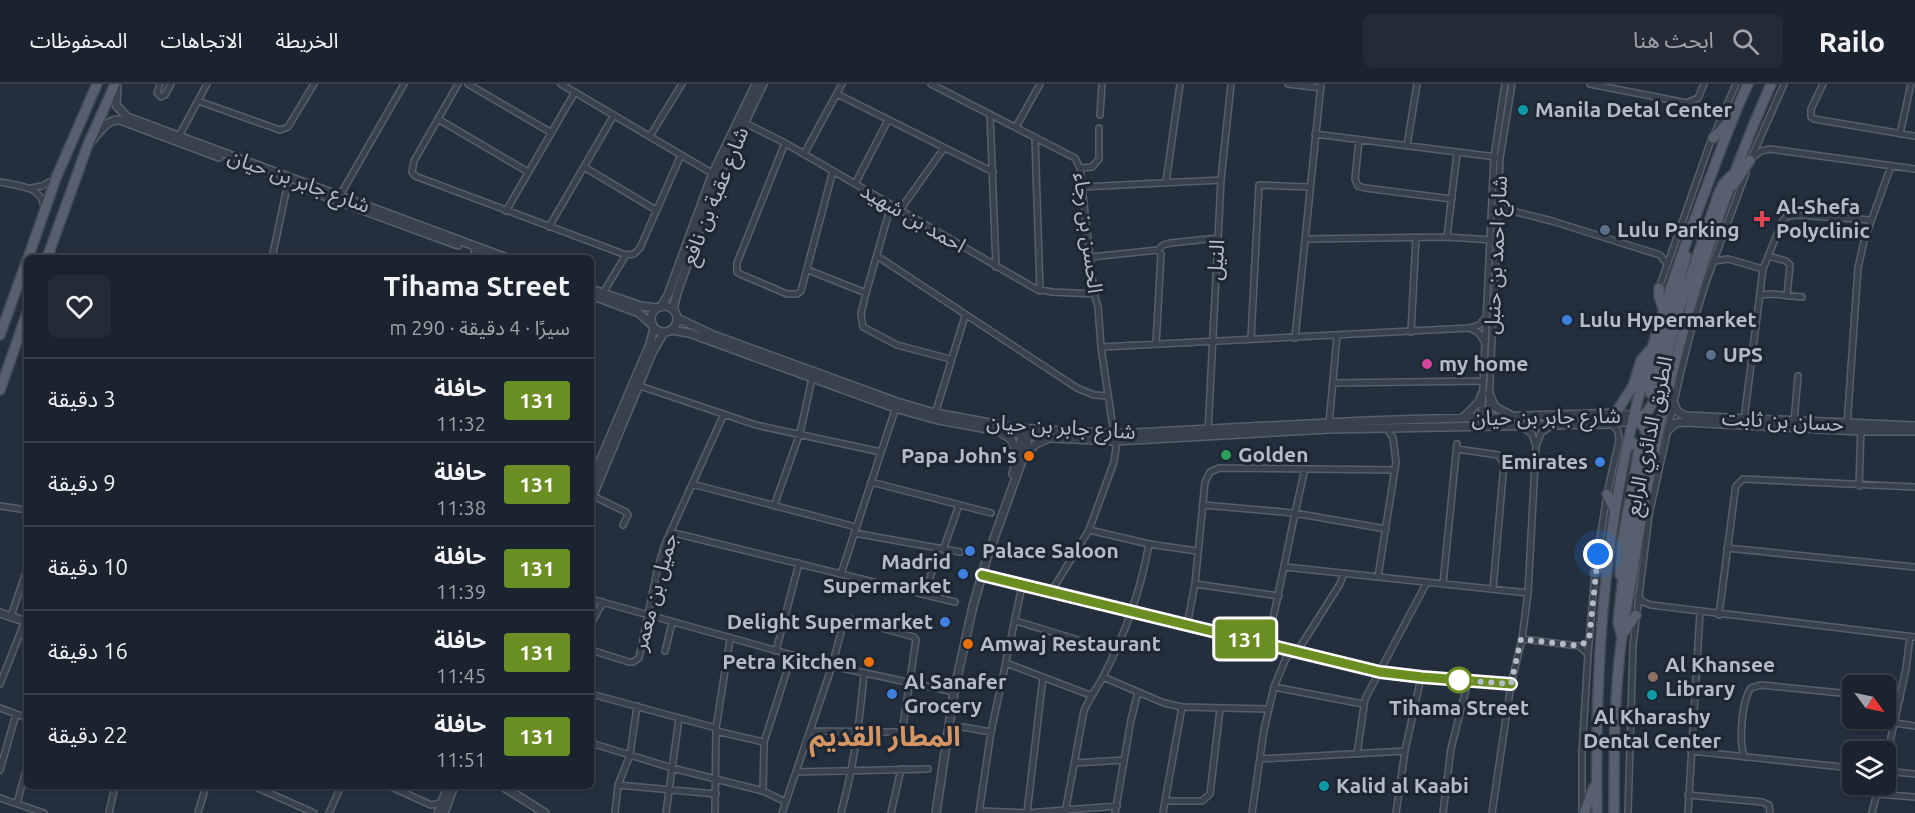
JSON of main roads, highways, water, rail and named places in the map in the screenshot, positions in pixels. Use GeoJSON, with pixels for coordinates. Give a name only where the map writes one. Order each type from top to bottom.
{"type":"FeatureCollection","features":[{"type":"Feature","properties":{"kind":"main road"},"geometry":{"type":"LineString","coordinates":[[28,255],[56,178],[96,84]]}},
{"type":"Feature","properties":{"kind":"main road"},"geometry":{"type":"LineString","coordinates":[[48,255],[87,147],[116,84]]}},
{"type":"Feature","properties":{"kind":"main road","name":"الطريق الدائري الرابع"},"geometry":{"type":"LineString","coordinates":[[1597,813],[1599,670],[1609,556],[1633,418],[1664,308],[1686,242],[1748,84]]}},
{"type":"Feature","properties":{"kind":"main road","name":"الطريق الدائري الرابع"},"geometry":{"type":"LineString","coordinates":[[1614,813],[1616,724],[1622,636],[1646,492],[1668,388],[1724,199],[1771,84]]}},
{"type":"Feature","properties":{"kind":"main road"},"geometry":{"type":"LineString","coordinates":[[1713,138],[1735,116]]}},
{"type":"Feature","properties":{"kind":"main road"},"geometry":{"type":"LineString","coordinates":[[1724,199],[1750,160]]}},
{"type":"Feature","properties":{"kind":"main road"},"geometry":{"type":"LineString","coordinates":[[1633,418],[1646,414],[1658,393],[1679,310],[1710,216],[1720,189],[1734,174]]}},
{"type":"Feature","properties":{"kind":"main road"},"geometry":{"type":"LineString","coordinates":[[1658,393],[1652,394],[1650,388],[1686,261],[1686,242]]}},
{"type":"Feature","properties":{"kind":"main road"},"geometry":{"type":"LineString","coordinates":[[0,335],[24,267]]}},
{"type":"Feature","properties":{"kind":"main road"},"geometry":{"type":"LineString","coordinates":[[1659,288],[1659,296],[1664,308]]}},
{"type":"Feature","properties":{"kind":"main road"},"geometry":{"type":"LineString","coordinates":[[0,390],[23,330]]}},
{"type":"Feature","properties":{"kind":"main road"},"geometry":{"type":"LineString","coordinates":[[1615,414],[1634,383],[1641,360],[1652,348]]}},
{"type":"Feature","properties":{"kind":"main road"},"geometry":{"type":"LineString","coordinates":[[1622,636],[1618,622],[1622,585],[1647,438],[1644,427],[1633,418]]}},
{"type":"Feature","properties":{"kind":"main road"},"geometry":{"type":"LineString","coordinates":[[1622,585],[1619,562],[1639,449],[1634,443],[1627,447]]}},
{"type":"Feature","properties":{"kind":"main road"},"geometry":{"type":"LineString","coordinates":[[1606,494],[1615,511]]}},
{"type":"Feature","properties":{"kind":"main road"},"geometry":{"type":"LineString","coordinates":[[1595,573],[1609,556]]}},
{"type":"Feature","properties":{"kind":"main road"},"geometry":{"type":"LineString","coordinates":[[1622,636],[1636,615]]}},
{"type":"Feature","properties":{"kind":"main road"},"geometry":{"type":"LineString","coordinates":[[1583,813],[1597,779]]}},
{"type":"Feature","properties":{"kind":"place","name":"Manila Detal Center"},"geometry":{"type":"Point","coordinates":[1523,110]}},
{"type":"Feature","properties":{"kind":"place","name":"Al-Shefa Polyclinic"},"geometry":{"type":"Point","coordinates":[1762,219]}},
{"type":"Feature","properties":{"kind":"place","name":"Lulu Parking"},"geometry":{"type":"Point","coordinates":[1605,230]}},
{"type":"Feature","properties":{"kind":"place","name":"Lulu Hypermarket"},"geometry":{"type":"Point","coordinates":[1567,320]}},
{"type":"Feature","properties":{"kind":"place","name":"UPS"},"geometry":{"type":"Point","coordinates":[1711,355]}},
{"type":"Feature","properties":{"kind":"place","name":"my home"},"geometry":{"type":"Point","coordinates":[1427,364]}},
{"type":"Feature","properties":{"kind":"place","name":"Golden"},"geometry":{"type":"Point","coordinates":[1226,455]}},
{"type":"Feature","properties":{"kind":"place","name":"Papa John's"},"geometry":{"type":"Point","coordinates":[1029,456]}},
{"type":"Feature","properties":{"kind":"place","name":"Emirates"},"geometry":{"type":"Point","coordinates":[1600,462]}},
{"type":"Feature","properties":{"kind":"place","name":"Palace Saloon"},"geometry":{"type":"Point","coordinates":[970,551]}},
{"type":"Feature","properties":{"kind":"place","name":"Madrid Supermarket"},"geometry":{"type":"Point","coordinates":[963,574]}},
{"type":"Feature","properties":{"kind":"place","name":"Delight Supermarket"},"geometry":{"type":"Point","coordinates":[945,622]}},
{"type":"Feature","properties":{"kind":"place","name":"Amwaj Restaurant"},"geometry":{"type":"Point","coordinates":[968,644]}},
{"type":"Feature","properties":{"kind":"place","name":"Petra Kitchen"},"geometry":{"type":"Point","coordinates":[869,662]}},
{"type":"Feature","properties":{"kind":"place","name":"Al Khansee Library"},"geometry":{"type":"Point","coordinates":[1653,677]}},
{"type":"Feature","properties":{"kind":"place","name":"Tihama Street"},"geometry":{"type":"Point","coordinates":[1459,680]}},
{"type":"Feature","properties":{"kind":"place","name":"Al Sanafer Grocery"},"geometry":{"type":"Point","coordinates":[892,694]}},
{"type":"Feature","properties":{"kind":"place","name":"Al Kharashy Dental Center"},"geometry":{"type":"Point","coordinates":[1652,695]}},
{"type":"Feature","properties":{"kind":"place","name":"Kalid al Kaabi"},"geometry":{"type":"Point","coordinates":[1324,786]}},
{"type":"Feature","properties":{"kind":"district","name":"المطار القديم"},"geometry":{"type":"Point","coordinates":[885,737]}}]}
